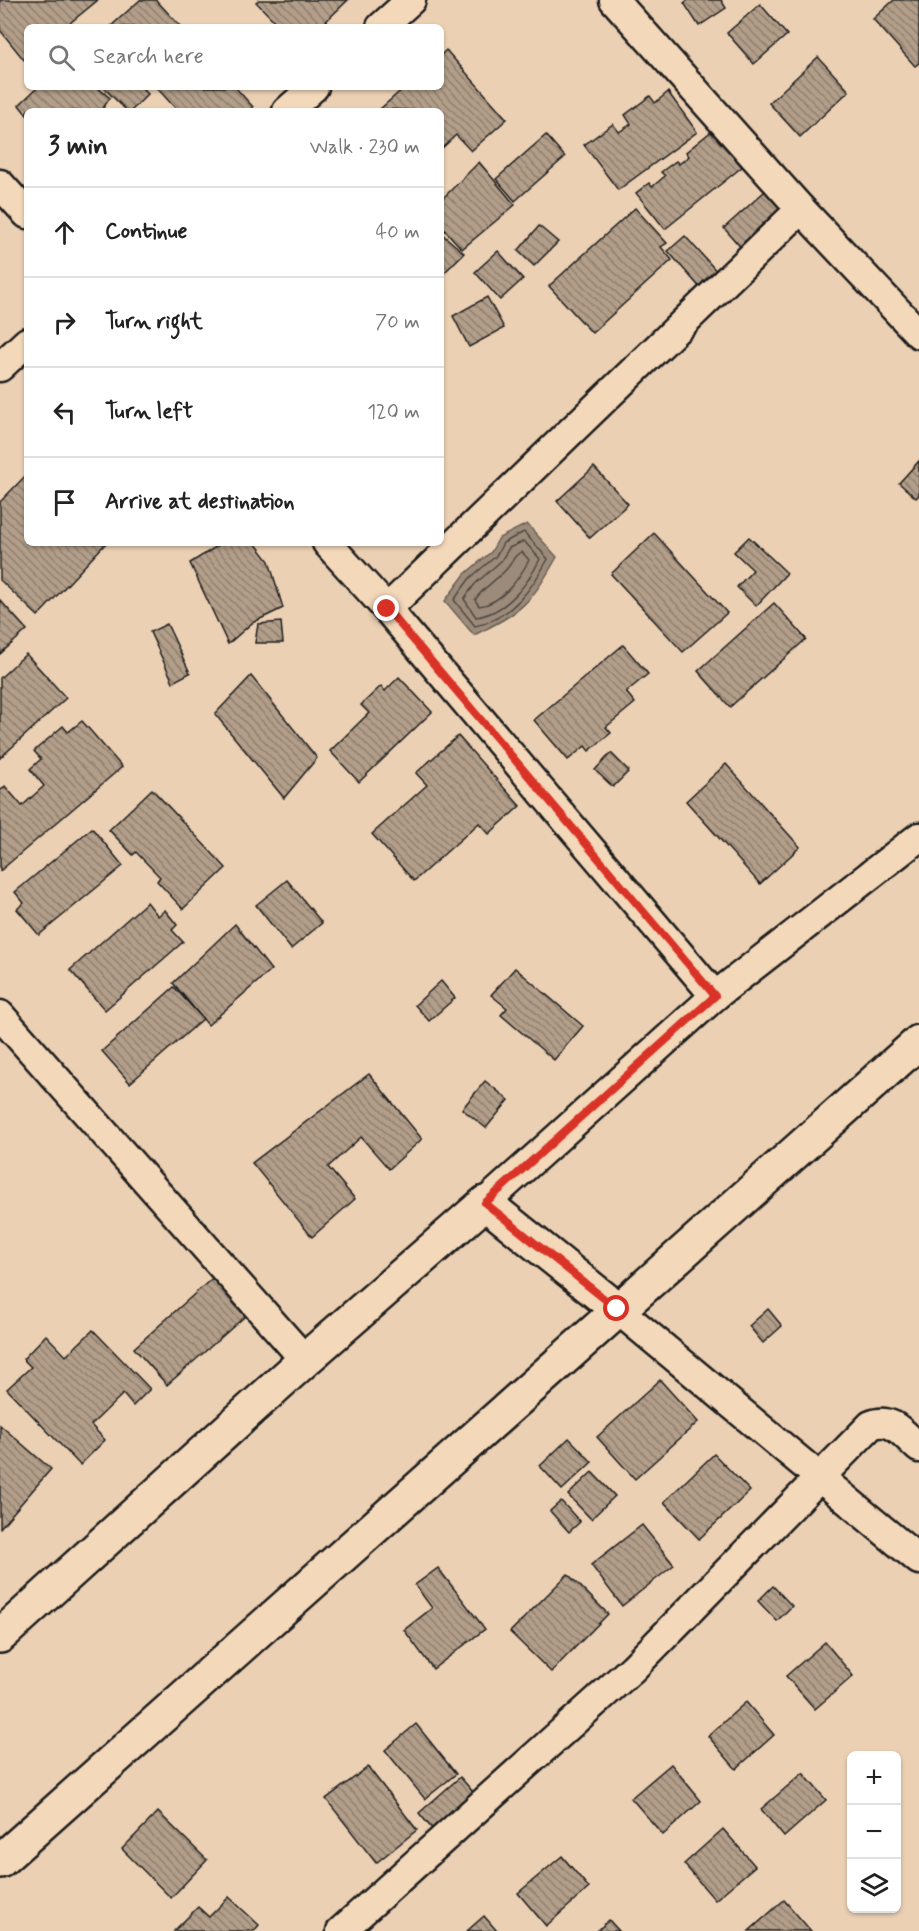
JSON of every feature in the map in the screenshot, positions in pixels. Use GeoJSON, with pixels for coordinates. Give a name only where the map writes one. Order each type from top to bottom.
{"type":"FeatureCollection","features":[{"type":"Feature","properties":{"kind":"main road"},"geometry":{"type":"LineString","coordinates":[[0,1861],[919,1042]]}},
{"type":"Feature","properties":{"kind":"main road"},"geometry":{"type":"LineString","coordinates":[[0,1636],[305,1360],[485,1203],[617,1309]]}},
{"type":"Feature","properties":{"kind":"street"},"geometry":{"type":"LineString","coordinates":[[384,24],[411,0]]}},
{"type":"Feature","properties":{"kind":"street"},"geometry":{"type":"LineString","coordinates":[[614,0],[801,208],[919,334]]}},
{"type":"Feature","properties":{"kind":"street"},"geometry":{"type":"LineString","coordinates":[[290,108],[310,90]]}},
{"type":"Feature","properties":{"kind":"street"},"geometry":{"type":"LineString","coordinates":[[0,184],[24,211]]}},
{"type":"Feature","properties":{"kind":"street"},"geometry":{"type":"LineString","coordinates":[[387,609],[801,208]]}},
{"type":"Feature","properties":{"kind":"street"},"geometry":{"type":"LineString","coordinates":[[0,367],[24,345]]}},
{"type":"Feature","properties":{"kind":"street"},"geometry":{"type":"LineString","coordinates":[[330,546],[387,609],[715,996]]}},
{"type":"Feature","properties":{"kind":"street"},"geometry":{"type":"LineString","coordinates":[[485,1203],[715,996],[919,837]]}},
{"type":"Feature","properties":{"kind":"street"},"geometry":{"type":"LineString","coordinates":[[0,1015],[305,1360]]}},
{"type":"Feature","properties":{"kind":"street"},"geometry":{"type":"LineString","coordinates":[[617,1309],[919,1560]]}},
{"type":"Feature","properties":{"kind":"street"},"geometry":{"type":"LineString","coordinates":[[341,1931],[633,1668],[871,1425],[880,1421],[890,1422],[919,1448]]}},
{"type":"Feature","properties":{"kind":"water"},"geometry":{"type":"Polygon","coordinates":[[[527,524],[557,557],[540,585],[524,605],[504,620],[474,635],[445,601],[465,574],[491,552],[499,538],[527,524]]]}},
{"type":"Feature","properties":{"kind":"building"},"geometry":{"type":"Polygon","coordinates":[[[0,0],[98,0],[69,24],[24,24],[24,60],[0,30],[0,0]]]}},
{"type":"Feature","properties":{"kind":"building"},"geometry":{"type":"Polygon","coordinates":[[[140,0],[156,0],[178,24],[113,24],[140,0]]]}},
{"type":"Feature","properties":{"kind":"building"},"geometry":{"type":"Polygon","coordinates":[[[259,0],[348,0],[323,24],[277,24],[256,2],[259,0]]]}},
{"type":"Feature","properties":{"kind":"building"},"geometry":{"type":"Polygon","coordinates":[[[688,0],[721,0],[726,8],[699,26],[684,3],[688,0]]]}},
{"type":"Feature","properties":{"kind":"building"},"geometry":{"type":"Polygon","coordinates":[[[894,0],[919,0],[919,63],[915,66],[873,19],[894,0]]]}},
{"type":"Feature","properties":{"kind":"building"},"geometry":{"type":"Polygon","coordinates":[[[760,4],[787,35],[754,64],[727,33],[760,4]]]}},
{"type":"Feature","properties":{"kind":"building"},"geometry":{"type":"Polygon","coordinates":[[[446,50],[507,119],[471,151],[456,135],[444,146],[444,108],[381,108],[402,90],[444,90],[444,52],[446,50]]]}},
{"type":"Feature","properties":{"kind":"building"},"geometry":{"type":"Polygon","coordinates":[[[818,57],[849,91],[800,137],[769,103],[818,57]]]}},
{"type":"Feature","properties":{"kind":"building"},"geometry":{"type":"Polygon","coordinates":[[[35,90],[101,90],[110,98],[103,108],[24,108],[24,111],[19,105],[35,90]]]}},
{"type":"Feature","properties":{"kind":"building"},"geometry":{"type":"Polygon","coordinates":[[[106,90],[144,90],[148,94],[134,108],[124,108],[106,90]]]}},
{"type":"Feature","properties":{"kind":"building"},"geometry":{"type":"Polygon","coordinates":[[[159,90],[238,90],[253,107],[252,108],[175,108],[159,90]]]}},
{"type":"Feature","properties":{"kind":"building"},"geometry":{"type":"Polygon","coordinates":[[[668,92],[697,132],[618,190],[584,145],[613,124],[619,132],[631,124],[625,115],[650,96],[655,103],[668,92]]]}},
{"type":"Feature","properties":{"kind":"building"},"geometry":{"type":"Polygon","coordinates":[[[713,130],[742,167],[665,229],[636,193],[649,183],[652,187],[665,176],[661,172],[676,161],[679,164],[689,156],[686,152],[713,130]]]}},
{"type":"Feature","properties":{"kind":"building"},"geometry":{"type":"Polygon","coordinates":[[[546,135],[565,157],[515,201],[496,179],[546,135]]]}},
{"type":"Feature","properties":{"kind":"building"},"geometry":{"type":"Polygon","coordinates":[[[479,162],[515,205],[462,249],[444,229],[444,197],[479,162]]]}},
{"type":"Feature","properties":{"kind":"building"},"geometry":{"type":"Polygon","coordinates":[[[765,191],[785,213],[743,250],[724,228],[765,191]]]}},
{"type":"Feature","properties":{"kind":"building"},"geometry":{"type":"Polygon","coordinates":[[[635,208],[667,243],[661,247],[672,260],[592,333],[549,286],[635,208]]]}},
{"type":"Feature","properties":{"kind":"building"},"geometry":{"type":"Polygon","coordinates":[[[539,226],[558,242],[534,266],[518,251],[539,226]]]}},
{"type":"Feature","properties":{"kind":"building"},"geometry":{"type":"Polygon","coordinates":[[[444,236],[464,253],[444,273],[444,236]]]}},
{"type":"Feature","properties":{"kind":"building"},"geometry":{"type":"Polygon","coordinates":[[[685,236],[720,275],[702,290],[668,251],[685,236]]]}},
{"type":"Feature","properties":{"kind":"building"},"geometry":{"type":"Polygon","coordinates":[[[498,251],[523,279],[500,300],[475,272],[498,251]]]}},
{"type":"Feature","properties":{"kind":"building"},"geometry":{"type":"Polygon","coordinates":[[[487,297],[504,328],[469,347],[453,316],[487,297]]]}},
{"type":"Feature","properties":{"kind":"building"},"geometry":{"type":"Polygon","coordinates":[[[919,461],[919,495],[916,498],[899,483],[919,461]]]}},
{"type":"Feature","properties":{"kind":"building"},"geometry":{"type":"Polygon","coordinates":[[[594,467],[628,504],[590,538],[557,501],[594,467]]]}},
{"type":"Feature","properties":{"kind":"building"},"geometry":{"type":"Polygon","coordinates":[[[24,477],[24,546],[103,546],[38,616],[0,580],[0,502],[24,477]]]}},
{"type":"Feature","properties":{"kind":"building"},"geometry":{"type":"Polygon","coordinates":[[[654,533],[727,613],[683,652],[611,574],[654,533]]]}},
{"type":"Feature","properties":{"kind":"building"},"geometry":{"type":"Polygon","coordinates":[[[749,537],[787,573],[756,606],[737,587],[753,570],[734,552],[749,537]]]}},
{"type":"Feature","properties":{"kind":"building"},"geometry":{"type":"Polygon","coordinates":[[[217,546],[257,546],[269,561],[283,608],[252,623],[228,644],[190,563],[217,546]]]}},
{"type":"Feature","properties":{"kind":"building"},"geometry":{"type":"Polygon","coordinates":[[[0,600],[27,630],[0,654],[0,600]]]}},
{"type":"Feature","properties":{"kind":"building"},"geometry":{"type":"Polygon","coordinates":[[[774,603],[806,639],[730,707],[698,671],[774,603]]]}},
{"type":"Feature","properties":{"kind":"building"},"geometry":{"type":"Polygon","coordinates":[[[281,622],[283,643],[255,643],[258,624],[281,622]]]}},
{"type":"Feature","properties":{"kind":"building"},"geometry":{"type":"Polygon","coordinates":[[[167,624],[190,673],[173,682],[150,632],[167,624]]]}},
{"type":"Feature","properties":{"kind":"building"},"geometry":{"type":"Polygon","coordinates":[[[623,645],[648,674],[626,692],[635,703],[606,727],[611,733],[589,751],[585,746],[568,760],[534,720],[623,645]]]}},
{"type":"Feature","properties":{"kind":"building"},"geometry":{"type":"Polygon","coordinates":[[[26,654],[66,698],[0,758],[0,678],[26,654]]]}},
{"type":"Feature","properties":{"kind":"building"},"geometry":{"type":"Polygon","coordinates":[[[251,676],[317,758],[284,798],[215,714],[251,676]]]}},
{"type":"Feature","properties":{"kind":"building"},"geometry":{"type":"Polygon","coordinates":[[[399,677],[432,712],[359,782],[330,751],[369,713],[361,705],[381,686],[385,691],[399,677]]]}},
{"type":"Feature","properties":{"kind":"building"},"geometry":{"type":"Polygon","coordinates":[[[82,721],[122,767],[0,871],[0,791],[5,786],[22,806],[44,786],[30,769],[41,759],[34,751],[63,726],[68,732],[82,721]]]}},
{"type":"Feature","properties":{"kind":"building"},"geometry":{"type":"Polygon","coordinates":[[[458,736],[520,806],[489,834],[479,823],[414,881],[372,834],[427,785],[416,773],[458,736]]]}},
{"type":"Feature","properties":{"kind":"building"},"geometry":{"type":"Polygon","coordinates":[[[611,753],[629,771],[613,787],[595,770],[611,753]]]}},
{"type":"Feature","properties":{"kind":"building"},"geometry":{"type":"Polygon","coordinates":[[[726,764],[800,847],[760,884],[686,801],[726,764]]]}},
{"type":"Feature","properties":{"kind":"building"},"geometry":{"type":"Polygon","coordinates":[[[152,789],[226,868],[183,909],[157,881],[160,877],[136,852],[133,855],[109,830],[152,789]]]}},
{"type":"Feature","properties":{"kind":"building"},"geometry":{"type":"Polygon","coordinates":[[[92,828],[123,866],[39,935],[17,909],[24,903],[15,892],[92,828]]]}},
{"type":"Feature","properties":{"kind":"building"},"geometry":{"type":"Polygon","coordinates":[[[287,880],[322,923],[291,949],[256,905],[287,880]]]}},
{"type":"Feature","properties":{"kind":"building"},"geometry":{"type":"Polygon","coordinates":[[[147,902],[158,916],[165,910],[177,925],[172,930],[183,942],[105,1010],[70,970],[147,902]]]}},
{"type":"Feature","properties":{"kind":"building"},"geometry":{"type":"Polygon","coordinates":[[[235,924],[271,970],[208,1025],[173,983],[235,924]]]}},
{"type":"Feature","properties":{"kind":"building"},"geometry":{"type":"Polygon","coordinates":[[[515,968],[583,1026],[554,1060],[501,1015],[507,1008],[491,995],[515,968]]]}},
{"type":"Feature","properties":{"kind":"building"},"geometry":{"type":"Polygon","coordinates":[[[441,981],[455,998],[429,1021],[415,1005],[441,981]]]}},
{"type":"Feature","properties":{"kind":"building"},"geometry":{"type":"Polygon","coordinates":[[[174,987],[203,1019],[130,1083],[102,1051],[174,987]]]}},
{"type":"Feature","properties":{"kind":"building"},"geometry":{"type":"Polygon","coordinates":[[[369,1074],[422,1139],[389,1169],[361,1137],[328,1167],[355,1199],[312,1237],[252,1163],[369,1074]]]}},
{"type":"Feature","properties":{"kind":"building"},"geometry":{"type":"Polygon","coordinates":[[[485,1081],[509,1100],[486,1128],[462,1109],[485,1081]]]}},
{"type":"Feature","properties":{"kind":"building"},"geometry":{"type":"Polygon","coordinates":[[[218,1273],[251,1311],[167,1385],[134,1348],[218,1273]]]}},
{"type":"Feature","properties":{"kind":"building"},"geometry":{"type":"Polygon","coordinates":[[[768,1309],[782,1326],[763,1343],[749,1326],[768,1309]]]}},
{"type":"Feature","properties":{"kind":"building"},"geometry":{"type":"Polygon","coordinates":[[[93,1330],[150,1389],[133,1406],[123,1394],[91,1425],[105,1440],[80,1465],[7,1389],[31,1367],[23,1359],[46,1335],[66,1356],[93,1330]]]}},
{"type":"Feature","properties":{"kind":"building"},"geometry":{"type":"Polygon","coordinates":[[[660,1380],[698,1422],[635,1479],[597,1437],[660,1380]]]}},
{"type":"Feature","properties":{"kind":"building"},"geometry":{"type":"Polygon","coordinates":[[[0,1425],[51,1469],[0,1528],[0,1425]]]}},
{"type":"Feature","properties":{"kind":"building"},"geometry":{"type":"Polygon","coordinates":[[[569,1438],[592,1462],[562,1490],[540,1466],[569,1438]]]}},
{"type":"Feature","properties":{"kind":"building"},"geometry":{"type":"Polygon","coordinates":[[[714,1454],[750,1491],[699,1539],[664,1502],[714,1454]]]}},
{"type":"Feature","properties":{"kind":"building"},"geometry":{"type":"Polygon","coordinates":[[[592,1472],[615,1496],[591,1519],[568,1495],[592,1472]]]}},
{"type":"Feature","properties":{"kind":"building"},"geometry":{"type":"Polygon","coordinates":[[[561,1501],[580,1522],[569,1532],[550,1511],[561,1501]]]}},
{"type":"Feature","properties":{"kind":"building"},"geometry":{"type":"Polygon","coordinates":[[[642,1525],[674,1565],[622,1606],[591,1565],[642,1525]]]}},
{"type":"Feature","properties":{"kind":"building"},"geometry":{"type":"Polygon","coordinates":[[[438,1568],[485,1629],[433,1669],[404,1630],[432,1608],[415,1585],[438,1568]]]}},
{"type":"Feature","properties":{"kind":"building"},"geometry":{"type":"Polygon","coordinates":[[[568,1574],[608,1614],[551,1672],[510,1632],[568,1574]]]}},
{"type":"Feature","properties":{"kind":"building"},"geometry":{"type":"Polygon","coordinates":[[[773,1586],[792,1606],[777,1621],[758,1601],[773,1586]]]}},
{"type":"Feature","properties":{"kind":"building"},"geometry":{"type":"Polygon","coordinates":[[[825,1642],[853,1676],[815,1709],[786,1676],[825,1642]]]}},
{"type":"Feature","properties":{"kind":"building"},"geometry":{"type":"Polygon","coordinates":[[[746,1702],[774,1735],[736,1769],[708,1736],[746,1702]]]}},
{"type":"Feature","properties":{"kind":"building"},"geometry":{"type":"Polygon","coordinates":[[[416,1724],[456,1774],[425,1799],[385,1750],[416,1724]]]}},
{"type":"Feature","properties":{"kind":"building"},"geometry":{"type":"Polygon","coordinates":[[[671,1764],[701,1801],[663,1835],[631,1798],[671,1764]]]}},
{"type":"Feature","properties":{"kind":"building"},"geometry":{"type":"Polygon","coordinates":[[[368,1767],[417,1830],[376,1863],[326,1799],[368,1767]]]}},
{"type":"Feature","properties":{"kind":"building"},"geometry":{"type":"Polygon","coordinates":[[[803,1773],[826,1800],[784,1837],[761,1809],[803,1773]]]}},
{"type":"Feature","properties":{"kind":"building"},"geometry":{"type":"Polygon","coordinates":[[[460,1777],[474,1793],[433,1830],[419,1813],[460,1777]]]}},
{"type":"Feature","properties":{"kind":"building"},"geometry":{"type":"Polygon","coordinates":[[[158,1812],[207,1860],[171,1898],[122,1849],[158,1812]]]}},
{"type":"Feature","properties":{"kind":"building"},"geometry":{"type":"Polygon","coordinates":[[[723,1829],[755,1866],[715,1900],[684,1864],[723,1829]]]}},
{"type":"Feature","properties":{"kind":"building"},"geometry":{"type":"Polygon","coordinates":[[[562,1856],[589,1888],[546,1926],[518,1893],[562,1856]]]}},
{"type":"Feature","properties":{"kind":"building"},"geometry":{"type":"Polygon","coordinates":[[[229,1897],[259,1925],[254,1931],[174,1931],[198,1907],[209,1917],[229,1897]]]}},
{"type":"Feature","properties":{"kind":"building"},"geometry":{"type":"Polygon","coordinates":[[[784,1900],[811,1931],[749,1931],[784,1900]]]}},
{"type":"Feature","properties":{"kind":"building"},"geometry":{"type":"Polygon","coordinates":[[[484,1916],[497,1931],[467,1931],[484,1916]]]}},
{"type":"Feature","properties":{"kind":"building"},"geometry":{"type":"Polygon","coordinates":[[[609,1920],[619,1931],[597,1931],[609,1920]]]}},
{"type":"Feature","properties":{"kind":"route"},"geometry":{"type":"LineString","coordinates":[[387,609],[715,996],[485,1203],[617,1309]]}}]}
